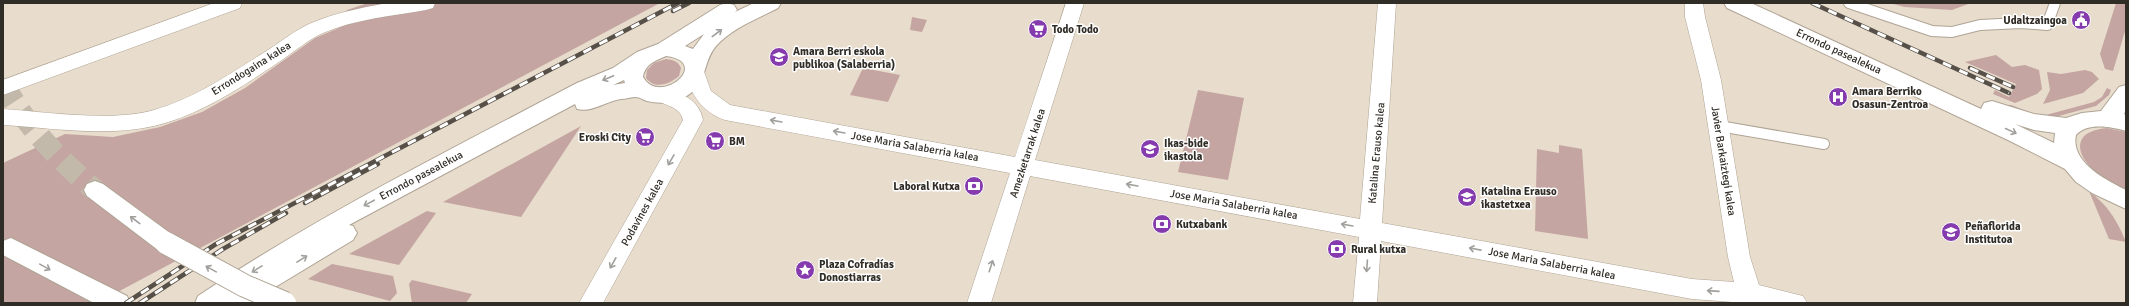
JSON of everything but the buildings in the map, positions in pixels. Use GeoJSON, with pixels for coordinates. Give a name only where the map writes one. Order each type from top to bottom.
{"type":"FeatureCollection","features":[{"type":"Feature","properties":{"kind":"main road"},"geometry":{"type":"LineString","coordinates":[[740,3],[665,49],[657,51],[642,59],[635,67],[632,75],[633,82],[638,89],[644,93],[663,94],[681,89],[688,84],[701,50],[715,34],[771,3]]}},
{"type":"Feature","properties":{"kind":"main road","name":"Errondo pasealekua"},"geometry":{"type":"LineString","coordinates":[[1734,3],[1977,115],[2072,163]]}},
{"type":"Feature","properties":{"kind":"main road","name":"Errondo pasealekua"},"geometry":{"type":"LineString","coordinates":[[1762,3],[1994,109],[2034,122],[2068,127]]}},
{"type":"Feature","properties":{"kind":"main road"},"geometry":{"type":"LineString","coordinates":[[665,49],[685,52],[692,57],[695,68]]}},
{"type":"Feature","properties":{"kind":"main road","name":"Errondo pasealekua"},"geometry":{"type":"LineString","coordinates":[[207,303],[251,273],[348,214],[584,89],[620,73],[642,59]]}},
{"type":"Feature","properties":{"kind":"main road","name":"Errondo pasealekua"},"geometry":{"type":"LineString","coordinates":[[234,303],[264,282],[358,226],[592,99],[624,90],[638,89]]}},
{"type":"Feature","properties":{"kind":"main road"},"geometry":{"type":"LineString","coordinates":[[2126,93],[2115,110],[2116,120],[2091,118],[2078,121],[2068,127],[2064,134],[2064,143],[2072,163],[2082,173],[2117,196],[2126,211]]}},
{"type":"Feature","properties":{"kind":"main road"},"geometry":{"type":"LineString","coordinates":[[95,190],[166,243],[244,286],[285,303]]}},
{"type":"Feature","properties":{"kind":"main road"},"geometry":{"type":"LineString","coordinates":[[11,248],[109,299]]}},
{"type":"Feature","properties":{"kind":"street"},"geometry":{"type":"LineString","coordinates":[[3,88],[233,3]]}},
{"type":"Feature","properties":{"kind":"street","name":"Errondogaina kalea"},"geometry":{"type":"LineString","coordinates":[[3,117],[104,123],[129,123],[155,118],[190,105],[226,87],[315,29],[334,21],[356,15],[426,3]]}},
{"type":"Feature","properties":{"kind":"street","name":"Amezketarrak kalea"},"geometry":{"type":"LineString","coordinates":[[979,303],[1075,3]]}},
{"type":"Feature","properties":{"kind":"street","name":"Katalina Erauso kalea"},"geometry":{"type":"LineString","coordinates":[[1365,303],[1371,230],[1371,202],[1380,112],[1387,3]]}},
{"type":"Feature","properties":{"kind":"street","name":"Javier Barkaiztegi kalea"},"geometry":{"type":"LineString","coordinates":[[1711,3],[1695,10],[1712,80],[1739,257],[1746,283],[1755,298]]}},
{"type":"Feature","properties":{"kind":"street","name":"Jose Maria Salaberria kalea"},"geometry":{"type":"LineString","coordinates":[[695,68],[697,84],[706,100],[724,112],[1023,165],[1692,289],[1795,303]]}},
{"type":"Feature","properties":{"kind":"street"},"geometry":{"type":"LineString","coordinates":[[663,94],[686,106],[693,115],[693,120],[708,114],[724,112]]}},
{"type":"Feature","properties":{"kind":"street","name":"Podavines kalea"},"geometry":{"type":"LineString","coordinates":[[591,303],[693,120]]}},
{"type":"Feature","properties":{"kind":"lane"},"geometry":{"type":"LineString","coordinates":[[1849,3],[1932,31],[1952,32],[1980,25],[2021,23],[2047,25],[2055,3]]}},
{"type":"Feature","properties":{"kind":"lane"},"geometry":{"type":"LineString","coordinates":[[1719,126],[1824,144]]}},
{"type":"Feature","properties":{"kind":"shaded area"},"geometry":{"type":"Polygon","coordinates":[[[368,3],[660,3],[97,303],[3,303],[3,163],[65,134],[113,137],[160,127],[202,112],[245,88],[315,38],[341,27],[347,10],[368,3]]]}},
{"type":"Feature","properties":{"kind":"shaded area"},"geometry":{"type":"Polygon","coordinates":[[[1889,3],[1971,3],[1952,10],[1905,7],[1889,3]]]}},
{"type":"Feature","properties":{"kind":"shaded area"},"geometry":{"type":"Polygon","coordinates":[[[2116,3],[2126,3],[2126,28],[2113,71],[2105,69],[2100,54],[2116,3]]]}},
{"type":"Feature","properties":{"kind":"shaded area"},"geometry":{"type":"Polygon","coordinates":[[[912,17],[927,20],[922,32],[910,30],[912,17]]]}},
{"type":"Feature","properties":{"kind":"shaded area"},"geometry":{"type":"Polygon","coordinates":[[[1996,55],[2012,67],[2025,65],[2039,70],[2042,89],[2037,94],[2015,103],[1993,94],[1995,90],[2009,97],[2016,84],[1965,62],[1996,55]]]}},
{"type":"Feature","properties":{"kind":"shaded area"},"geometry":{"type":"Polygon","coordinates":[[[666,59],[677,62],[681,68],[679,76],[667,83],[658,85],[650,82],[646,78],[647,70],[654,63],[666,59]]]}},
{"type":"Feature","properties":{"kind":"shaded area"},"geometry":{"type":"Polygon","coordinates":[[[863,68],[900,75],[888,102],[850,95],[863,68]]]}},
{"type":"Feature","properties":{"kind":"shaded area"},"geometry":{"type":"Polygon","coordinates":[[[2085,70],[2092,72],[2099,79],[2083,93],[2043,104],[2050,90],[2047,72],[2061,74],[2085,70]]]}},
{"type":"Feature","properties":{"kind":"shaded area"},"geometry":{"type":"Polygon","coordinates":[[[2107,88],[2111,90],[2109,95],[2096,106],[2051,118],[2038,118],[1991,103],[1992,101],[2002,105],[2011,105],[2035,114],[2046,115],[2094,102],[2102,97],[2107,88]]]}},
{"type":"Feature","properties":{"kind":"shaded area"},"geometry":{"type":"Polygon","coordinates":[[[1198,90],[1244,98],[1228,180],[1178,172],[1198,90]]]}},
{"type":"Feature","properties":{"kind":"shaded area"},"geometry":{"type":"Polygon","coordinates":[[[581,126],[521,217],[443,202],[581,126]]]}},
{"type":"Feature","properties":{"kind":"shaded area"},"geometry":{"type":"Polygon","coordinates":[[[2106,128],[2126,132],[2126,190],[2099,175],[2091,168],[2081,153],[2080,146],[2086,134],[2094,130],[2106,128]]]}},
{"type":"Feature","properties":{"kind":"shaded area"},"geometry":{"type":"Polygon","coordinates":[[[1559,145],[1582,149],[1588,239],[1535,231],[1537,149],[1559,153],[1559,145]]]}},
{"type":"Feature","properties":{"kind":"shaded area"},"geometry":{"type":"Polygon","coordinates":[[[2089,191],[2107,208],[2119,227],[2126,242],[2109,239],[2089,191]]]}},
{"type":"Feature","properties":{"kind":"shaded area"},"geometry":{"type":"Polygon","coordinates":[[[427,211],[436,213],[399,265],[349,254],[427,211]]]}},
{"type":"Feature","properties":{"kind":"shaded area"},"geometry":{"type":"Polygon","coordinates":[[[332,264],[393,276],[397,293],[390,301],[308,279],[332,264]]]}},
{"type":"Feature","properties":{"kind":"shaded area"},"geometry":{"type":"Polygon","coordinates":[[[412,280],[472,294],[466,303],[412,303],[409,284],[412,280]]]}},
{"type":"Feature","properties":{"kind":"tunnel"},"geometry":{"type":"LineString","coordinates":[[3,83],[32,128],[68,166],[95,190]]}},
{"type":"Feature","properties":{"kind":"railway"},"geometry":{"type":"LineString","coordinates":[[126,303],[216,244],[678,3]]}},
{"type":"Feature","properties":{"kind":"railway"},"geometry":{"type":"LineString","coordinates":[[673,11],[689,3]]}},
{"type":"Feature","properties":{"kind":"railway"},"geometry":{"type":"LineString","coordinates":[[1812,3],[2009,93]]}},
{"type":"Feature","properties":{"kind":"railway"},"geometry":{"type":"LineString","coordinates":[[1970,68],[2013,87]]}},
{"type":"Feature","properties":{"kind":"railway"},"geometry":{"type":"LineString","coordinates":[[305,203],[378,164]]}},
{"type":"Feature","properties":{"kind":"railway"},"geometry":{"type":"LineString","coordinates":[[140,303],[223,249],[286,213]]}},
{"type":"Feature","properties":{"kind":"place","name":"Udaltzaingoa"},"geometry":{"type":"Point","coordinates":[2081,20]}},
{"type":"Feature","properties":{"kind":"place","name":"Todo Todo"},"geometry":{"type":"Point","coordinates":[1038,29]}},
{"type":"Feature","properties":{"kind":"place","name":"Amara Berri eskola publikoa (Salaberria)"},"geometry":{"type":"Point","coordinates":[779,57]}},
{"type":"Feature","properties":{"kind":"place","name":"Amara Berriko Osasun-Zentroa"},"geometry":{"type":"Point","coordinates":[1838,97]}},
{"type":"Feature","properties":{"kind":"place","name":"Eroski City"},"geometry":{"type":"Point","coordinates":[645,137]}},
{"type":"Feature","properties":{"kind":"place","name":"BM"},"geometry":{"type":"Point","coordinates":[715,141]}},
{"type":"Feature","properties":{"kind":"place","name":"Ikas-bide ikastola"},"geometry":{"type":"Point","coordinates":[1150,149]}},
{"type":"Feature","properties":{"kind":"place","name":"Laboral Kutxa"},"geometry":{"type":"Point","coordinates":[974,186]}},
{"type":"Feature","properties":{"kind":"place","name":"Katalina Erauso ikastetxea"},"geometry":{"type":"Point","coordinates":[1467,197]}},
{"type":"Feature","properties":{"kind":"place","name":"Kutxabank"},"geometry":{"type":"Point","coordinates":[1162,224]}},
{"type":"Feature","properties":{"kind":"place","name":"Peñaflorida Institutoa"},"geometry":{"type":"Point","coordinates":[1951,232]}},
{"type":"Feature","properties":{"kind":"place","name":"Rural kutxa"},"geometry":{"type":"Point","coordinates":[1337,249]}},
{"type":"Feature","properties":{"kind":"place","name":"Plaza Cofradías Donostiarras"},"geometry":{"type":"Point","coordinates":[805,270]}}]}
